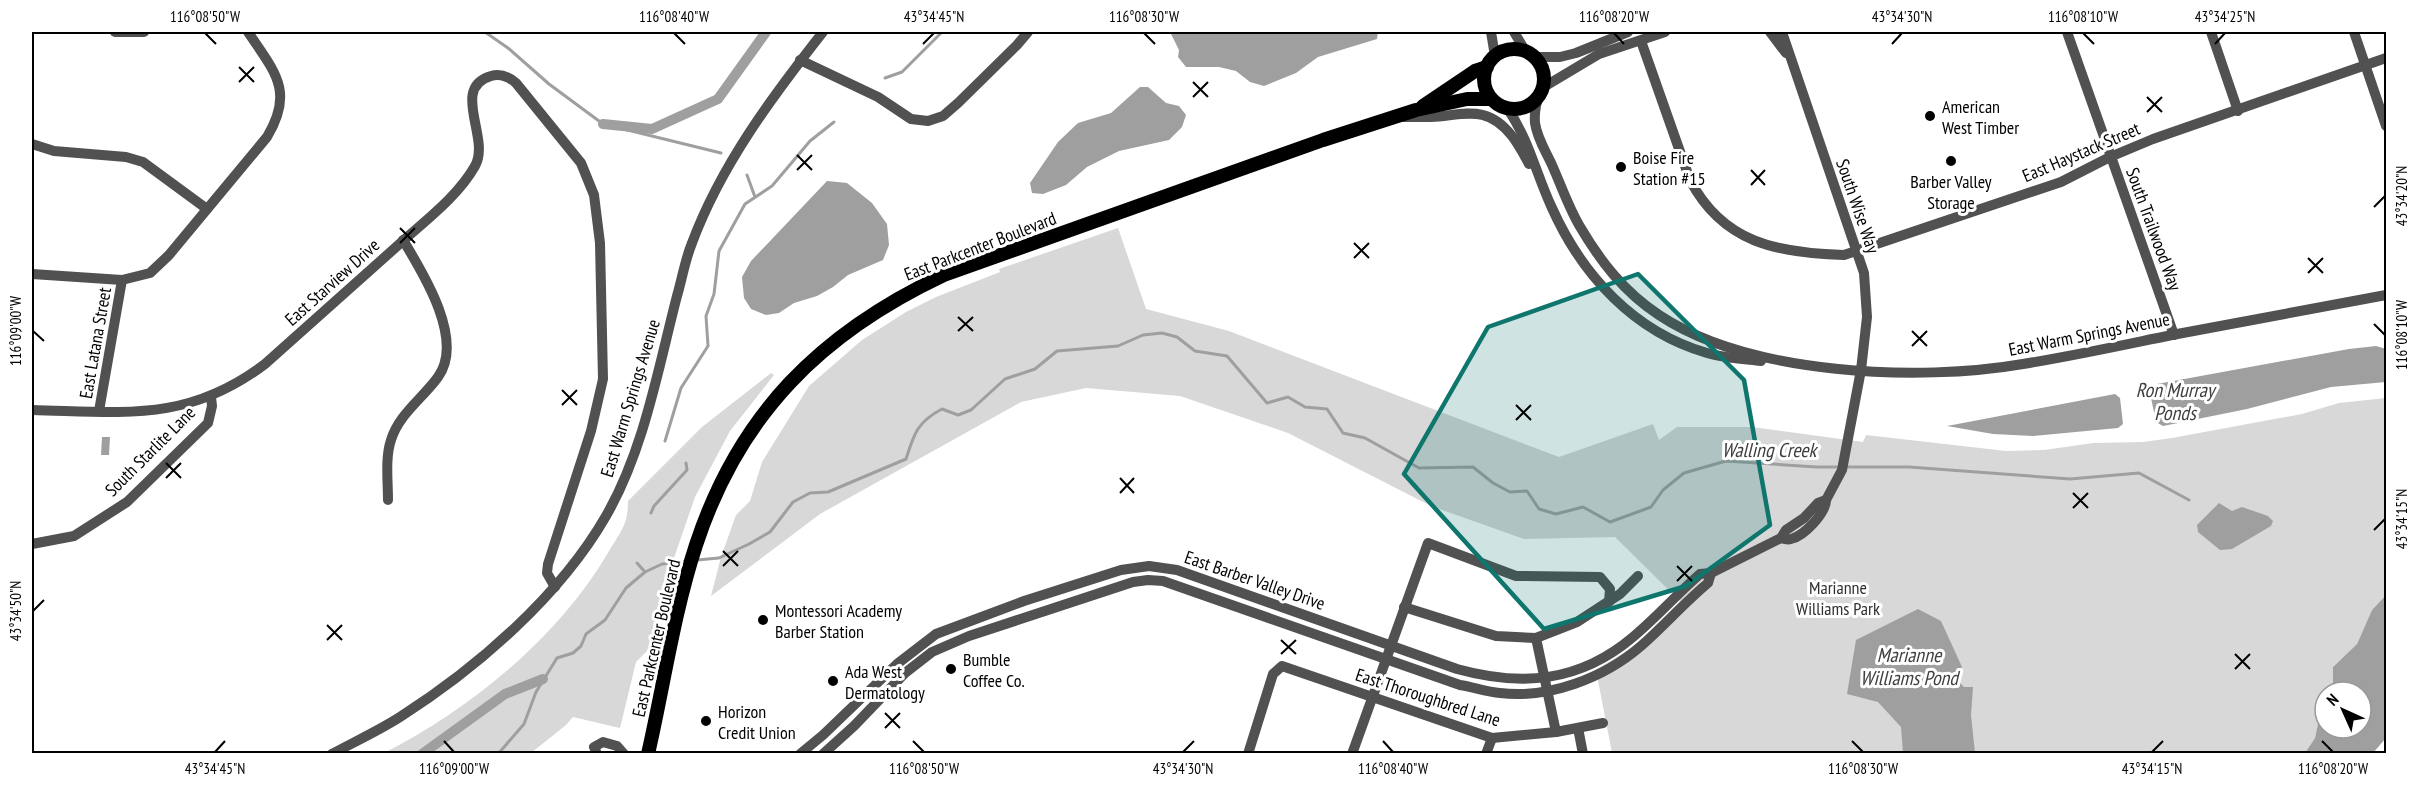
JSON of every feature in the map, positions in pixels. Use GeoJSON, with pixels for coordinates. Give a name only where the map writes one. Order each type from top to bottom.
{"type":"FeatureCollection","features":[{"type":"Feature","properties":{"kind":"main road"},"geometry":{"type":"LineString","coordinates":[[1510,50],[1530,55],[1542,71],[1541,91],[1526,106],[1507,108],[1491,99],[1484,83],[1491,61],[1510,50]]}},
{"type":"Feature","properties":{"kind":"main road","name":"East Parkcenter Boulevard"},"geometry":{"type":"LineString","coordinates":[[1416,110],[1491,61]]}},
{"type":"Feature","properties":{"kind":"main road","name":"East Parkcenter Boulevard"},"geometry":{"type":"LineString","coordinates":[[648,753],[684,592],[702,529],[718,489],[739,449],[767,410],[816,355],[890,302],[944,275],[1323,140],[1416,110],[1467,99],[1491,99]]}},
{"type":"Feature","properties":{"kind":"street"},"geometry":{"type":"LineString","coordinates":[[115,32],[144,32]]}},
{"type":"Feature","properties":{"kind":"street"},"geometry":{"type":"LineString","coordinates":[[32,274],[122,280],[150,273],[160,265],[267,137],[277,120],[280,93],[278,79],[248,32]]}},
{"type":"Feature","properties":{"kind":"street","name":"East Warm Springs Avenue"},"geometry":{"type":"LineString","coordinates":[[332,753],[398,718],[454,680],[536,608],[588,545],[606,516],[627,472],[691,245],[712,196],[759,118],[823,32]]}},
{"type":"Feature","properties":{"kind":"street"},"geometry":{"type":"LineString","coordinates":[[800,60],[878,97],[911,119],[928,121],[943,116],[958,103],[1028,32]]}},
{"type":"Feature","properties":{"kind":"street"},"geometry":{"type":"LineString","coordinates":[[1491,32],[1491,61]]}},
{"type":"Feature","properties":{"kind":"street"},"geometry":{"type":"LineString","coordinates":[[1514,32],[1530,55],[1560,57],[1628,32]]}},
{"type":"Feature","properties":{"kind":"street"},"geometry":{"type":"LineString","coordinates":[[1541,91],[1599,54],[1665,32]]}},
{"type":"Feature","properties":{"kind":"street","name":"South Wise Way"},"geometry":{"type":"LineString","coordinates":[[1770,32],[1790,56]]}},
{"type":"Feature","properties":{"kind":"street","name":"South Wise Way"},"geometry":{"type":"LineString","coordinates":[[1782,32],[1864,273],[1867,317],[1861,370]]}},
{"type":"Feature","properties":{"kind":"street","name":"South Trailwood Way"},"geometry":{"type":"LineString","coordinates":[[2067,32],[2174,334]]}},
{"type":"Feature","properties":{"kind":"street"},"geometry":{"type":"LineString","coordinates":[[2211,32],[2238,111]]}},
{"type":"Feature","properties":{"kind":"street"},"geometry":{"type":"LineString","coordinates":[[2354,32],[2386,126]]}},
{"type":"Feature","properties":{"kind":"street","name":"East Haystack Street"},"geometry":{"type":"LineString","coordinates":[[1641,41],[1690,180],[1715,217],[1743,237],[1773,246],[1824,255],[1844,255],[2061,182],[2110,157],[2153,140],[2386,58]]}},
{"type":"Feature","properties":{"kind":"street","name":"East Starview Drive"},"geometry":{"type":"LineString","coordinates":[[32,410],[145,411],[176,408],[211,397],[245,380],[266,364],[403,240],[467,178],[477,163],[480,149],[471,96],[477,86],[489,76],[505,76],[516,83],[575,154],[589,178],[594,195],[600,243],[604,368],[591,431],[548,564],[547,573],[555,587]]}},
{"type":"Feature","properties":{"kind":"street","name":"East Warm Springs Avenue"},"geometry":{"type":"LineString","coordinates":[[1541,91],[1535,105],[1539,136],[1573,214],[1592,248],[1614,277],[1660,316],[1695,335],[1765,357],[1796,363]]}},
{"type":"Feature","properties":{"kind":"street","name":"East Warm Springs Avenue"},"geometry":{"type":"LineString","coordinates":[[1507,108],[1524,135],[1542,184],[1567,240],[1605,291],[1646,324],[1666,336],[1707,353],[1766,362],[1861,370],[1940,373],[2022,365],[2386,295]]}},
{"type":"Feature","properties":{"kind":"street"},"geometry":{"type":"LineString","coordinates":[[1396,117],[1432,117],[1466,112],[1492,119],[1512,136],[1542,184]]}},
{"type":"Feature","properties":{"kind":"street"},"geometry":{"type":"LineString","coordinates":[[32,144],[54,151],[126,157],[143,162],[207,209]]}},
{"type":"Feature","properties":{"kind":"street"},"geometry":{"type":"LineString","coordinates":[[388,500],[387,462],[391,440],[411,406],[440,375],[445,361],[446,342],[438,301],[403,240]]}},
{"type":"Feature","properties":{"kind":"street","name":"East Latana Street"},"geometry":{"type":"LineString","coordinates":[[99,411],[122,280]]}},
{"type":"Feature","properties":{"kind":"street","name":"East Barber Valley Drive"},"geometry":{"type":"LineString","coordinates":[[800,753],[823,735],[897,664],[936,634],[1024,601],[1133,568],[1149,566],[1177,570],[1390,646],[1486,677],[1511,680],[1568,674],[1612,653],[1633,637],[1700,574],[1711,573],[1781,538],[1786,530],[1826,500],[1838,480],[1850,438],[1861,370]]}},
{"type":"Feature","properties":{"kind":"street","name":"South Starlite Lane"},"geometry":{"type":"LineString","coordinates":[[32,544],[74,536],[128,502],[208,423],[212,406],[211,397]]}},
{"type":"Feature","properties":{"kind":"street"},"geometry":{"type":"LineString","coordinates":[[1352,753],[1428,543],[1516,576],[1600,577],[1610,589],[1609,602]]}},
{"type":"Feature","properties":{"kind":"street","name":"East Barber Valley Drive"},"geometry":{"type":"LineString","coordinates":[[823,753],[847,733],[905,674],[932,652],[969,636],[1133,582],[1163,581],[1460,685],[1499,693],[1524,694],[1547,691],[1592,678],[1624,659],[1708,583],[1711,573]]}},
{"type":"Feature","properties":{"kind":"street"},"geometry":{"type":"LineString","coordinates":[[1404,607],[1496,636],[1536,638],[1577,622],[1609,602],[1638,576]]}},
{"type":"Feature","properties":{"kind":"street"},"geometry":{"type":"LineString","coordinates":[[1536,638],[1556,732]]}},
{"type":"Feature","properties":{"kind":"street","name":"East Thoroughbred Lane"},"geometry":{"type":"LineString","coordinates":[[1248,753],[1273,674],[1282,666],[1492,738],[1556,732],[1603,723]]}},
{"type":"Feature","properties":{"kind":"street"},"geometry":{"type":"LineString","coordinates":[[1578,728],[1583,753]]}},
{"type":"Feature","properties":{"kind":"street"},"geometry":{"type":"LineString","coordinates":[[1486,753],[1492,738]]}},
{"type":"Feature","properties":{"kind":"street"},"geometry":{"type":"LineString","coordinates":[[597,753],[594,747],[603,742],[617,746],[622,753]]}},
{"type":"Feature","properties":{"kind":"highlighted area"},"geometry":{"type":"Polygon","coordinates":[[[1638,274],[1744,380],[1770,525],[1686,586],[1544,629],[1404,474],[1488,327],[1638,274]]]}},
{"type":"Feature","properties":{"kind":"green space","name":"Marianne Williams Park"},"geometry":{"type":"Polygon","coordinates":[[[1118,228],[1146,309],[1229,331],[1559,457],[1653,424],[1659,440],[1677,427],[1752,427],[1863,442],[1866,435],[2006,451],[2044,450],[2093,443],[2143,442],[2172,438],[2302,414],[2339,403],[2386,398],[2386,595],[2372,610],[2357,644],[2333,667],[2333,680],[2313,680],[2314,740],[2305,753],[1612,753],[1596,670],[1636,645],[1680,601],[1615,537],[1524,539],[1431,506],[1288,433],[1180,396],[1086,388],[1021,402],[820,514],[711,596],[721,557],[736,515],[750,501],[762,462],[809,386],[862,340],[906,312],[936,297],[1000,272],[999,269],[1118,228]]]}},
{"type":"Feature","properties":{"kind":"green space"},"geometry":{"type":"Polygon","coordinates":[[[771,373],[774,375],[730,431],[695,497],[674,558],[652,646],[636,662],[620,728],[573,717],[531,753],[384,753],[449,715],[481,692],[539,641],[589,582],[609,551],[625,522],[628,501],[702,427],[771,373]]]}},
{"type":"Feature","properties":{"kind":"water"},"geometry":{"type":"Polygon","coordinates":[[[1170,32],[1378,32],[1377,39],[1318,57],[1296,73],[1264,86],[1250,82],[1236,71],[1219,67],[1186,67],[1178,57],[1179,50],[1170,32]]]}},
{"type":"Feature","properties":{"kind":"water"},"geometry":{"type":"Polygon","coordinates":[[[1140,87],[1148,87],[1166,103],[1179,106],[1186,115],[1182,127],[1169,140],[1119,151],[1087,167],[1066,185],[1043,194],[1032,193],[1030,183],[1058,142],[1078,123],[1111,113],[1140,87]]]}},
{"type":"Feature","properties":{"kind":"water"},"geometry":{"type":"Polygon","coordinates":[[[827,181],[847,183],[872,203],[887,224],[889,245],[883,260],[848,275],[817,296],[794,303],[779,313],[766,315],[751,309],[744,298],[742,277],[751,261],[827,181]]]}},
{"type":"Feature","properties":{"kind":"water","name":"Ron Murray Ponds"},"geometry":{"type":"Polygon","coordinates":[[[2376,346],[2386,349],[2386,382],[2331,387],[2247,409],[2163,426],[2156,422],[2150,393],[2157,384],[2376,346]]]}},
{"type":"Feature","properties":{"kind":"water","name":"Ron Murray Ponds"},"geometry":{"type":"Polygon","coordinates":[[[2115,394],[2120,398],[2123,424],[2118,428],[2033,436],[1993,434],[1947,426],[2115,394]]]}},
{"type":"Feature","properties":{"kind":"water"},"geometry":{"type":"Polygon","coordinates":[[[102,437],[110,437],[109,455],[101,455],[102,437]]]}},
{"type":"Feature","properties":{"kind":"water"},"geometry":{"type":"Polygon","coordinates":[[[2219,503],[2232,511],[2242,507],[2268,516],[2273,521],[2271,526],[2232,549],[2220,550],[2198,532],[2197,525],[2219,503]]]}},
{"type":"Feature","properties":{"kind":"water"},"geometry":{"type":"Polygon","coordinates":[[[2386,595],[2386,738],[2373,753],[2305,753],[2314,740],[2373,740],[2373,680],[2333,680],[2333,667],[2357,644],[2372,610],[2386,595]]]}},
{"type":"Feature","properties":{"kind":"water","name":"Marianne Williams Pond"},"geometry":{"type":"Polygon","coordinates":[[[1918,609],[1941,621],[1962,667],[1957,680],[1964,687],[1973,687],[1971,715],[1975,753],[1903,753],[1901,727],[1878,702],[1847,694],[1856,640],[1918,609]]]}},
{"type":"Feature","properties":{"kind":"waterway"},"geometry":{"type":"LineString","coordinates":[[485,32],[603,124],[721,153]]}},
{"type":"Feature","properties":{"kind":"waterway"},"geometry":{"type":"LineString","coordinates":[[603,124],[652,129],[718,99],[766,32]]}},
{"type":"Feature","properties":{"kind":"waterway"},"geometry":{"type":"LineString","coordinates":[[885,78],[902,72],[942,32]]}},
{"type":"Feature","properties":{"kind":"waterway"},"geometry":{"type":"LineString","coordinates":[[665,441],[681,388],[708,346],[706,316],[714,294],[719,251],[745,204],[772,186],[810,141],[834,122]]}},
{"type":"Feature","properties":{"kind":"waterway"},"geometry":{"type":"LineString","coordinates":[[747,175],[755,197]]}},
{"type":"Feature","properties":{"kind":"waterway","name":"Walling Creek"},"geometry":{"type":"LineString","coordinates":[[697,560],[719,558],[770,532],[793,502],[810,493],[828,492],[906,459],[911,442],[927,419],[942,409],[958,415],[971,410],[1005,379],[1035,369],[1057,351],[1118,346],[1143,335],[1162,333],[1177,337],[1195,351],[1227,356],[1267,403],[1288,397],[1305,407],[1327,409],[1343,433],[1365,438],[1419,468],[1473,467],[1493,483],[1510,492],[1527,491],[1539,509],[1556,514],[1583,507],[1610,522],[1651,507],[1663,490],[1684,473],[1726,461],[1816,467],[1909,467],[2070,479],[2139,473],[2189,500]]}},
{"type":"Feature","properties":{"kind":"waterway"},"geometry":{"type":"LineString","coordinates":[[651,513],[654,506],[687,470],[686,463]]}},
{"type":"Feature","properties":{"kind":"waterway","name":"Walling Creek"},"geometry":{"type":"LineString","coordinates":[[498,754],[524,724],[536,692],[557,658],[573,653],[581,646],[586,634],[605,620],[626,588],[645,572],[662,564],[688,561]]}},
{"type":"Feature","properties":{"kind":"waterway"},"geometry":{"type":"LineString","coordinates":[[637,563],[645,572]]}},
{"type":"Feature","properties":{"kind":"waterway"},"geometry":{"type":"LineString","coordinates":[[422,754],[505,694],[543,679]]}},
{"type":"Feature","properties":{"kind":"place","name":"American West Timber"},"geometry":{"type":"Point","coordinates":[1930,116]}},
{"type":"Feature","properties":{"kind":"place","name":"Barber Valley Storage"},"geometry":{"type":"Point","coordinates":[1951,161]}},
{"type":"Feature","properties":{"kind":"place","name":"Boise Fire Station #15"},"geometry":{"type":"Point","coordinates":[1621,167]}},
{"type":"Feature","properties":{"kind":"place","name":"Montessori Academy Barber Station"},"geometry":{"type":"Point","coordinates":[763,620]}},
{"type":"Feature","properties":{"kind":"place","name":"Bumble Coffee Co."},"geometry":{"type":"Point","coordinates":[951,669]}},
{"type":"Feature","properties":{"kind":"place","name":"Ada West Dermatology"},"geometry":{"type":"Point","coordinates":[833,681]}},
{"type":"Feature","properties":{"kind":"place","name":"Horizon Credit Union"},"geometry":{"type":"Point","coordinates":[706,721]}}]}
